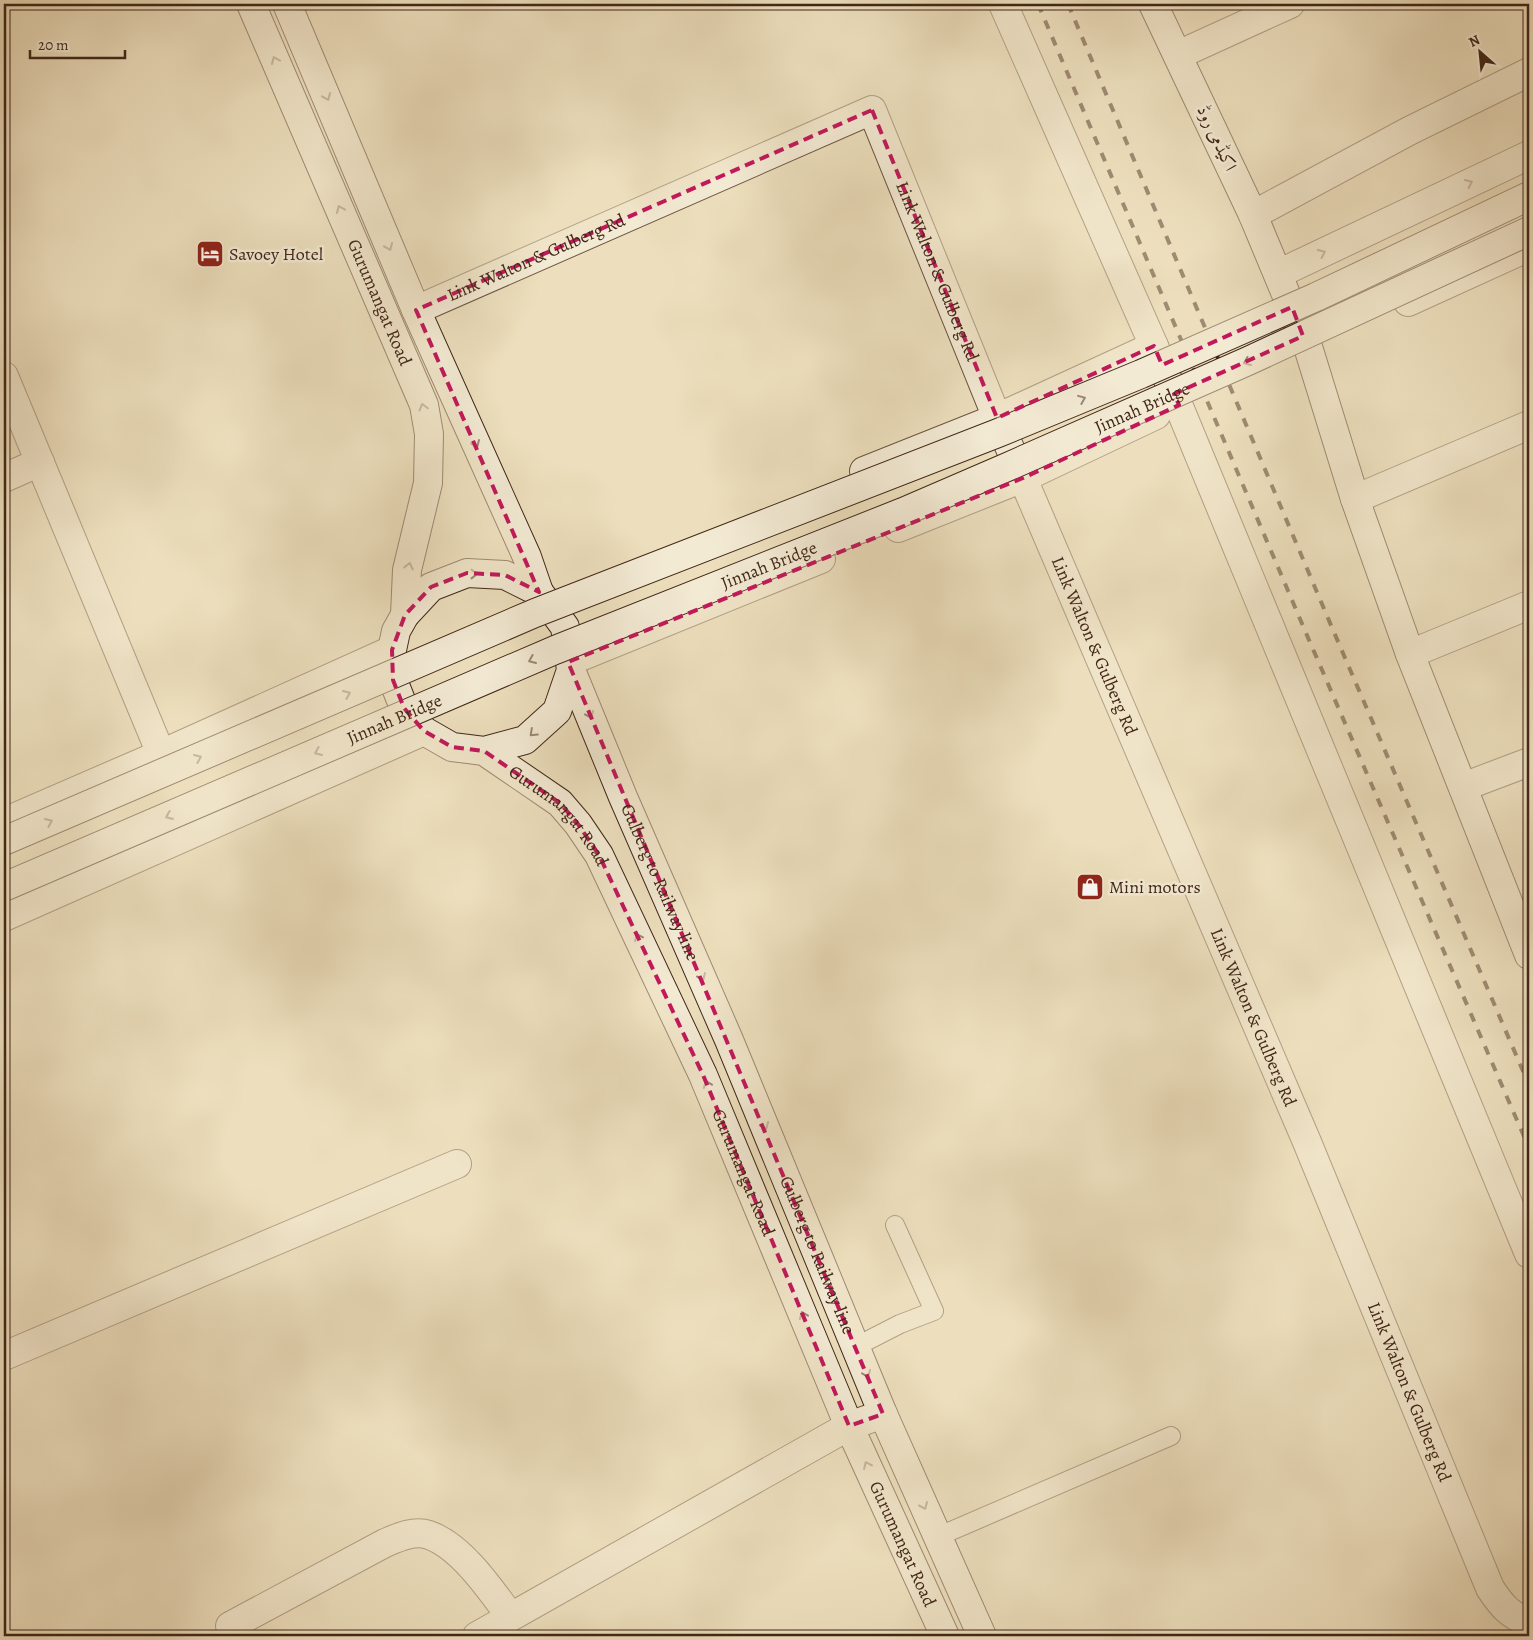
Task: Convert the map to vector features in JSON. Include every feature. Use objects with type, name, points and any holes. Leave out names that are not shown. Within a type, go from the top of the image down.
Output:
[{"type":"street","name":"Gurumangat Road","points":[[251,4],[424,405],[429,434],[428,483],[407,570],[405,615]]},
{"type":"street","points":[[287,4],[416,310],[527,557],[542,596],[565,627],[570,666],[557,710],[525,740],[484,751],[452,747],[424,731],[404,708],[393,680],[392,650],[396,631],[405,615],[432,587],[467,573],[505,575],[542,596]]},
{"type":"street","points":[[1003,4],[1154,346],[1188,401],[1529,1254]]},
{"type":"street","name":"اکیڈمی روڈ","points":[[1153,4],[1253,215],[1278,274],[1297,351],[1355,499],[1410,654],[1463,787],[1523,919],[1529,955]]},
{"type":"street","points":[[1178,55],[1290,4]]},
{"type":"street","points":[[1253,215],[1409,131],[1529,72]]},
{"type":"street","name":"Link Walton & Gulberg Rd","points":[[416,310],[872,110],[997,418],[1307,1142],[1490,1588],[1517,1625]]},
{"type":"street","points":[[1278,274],[1529,155]]},
{"type":"street","name":"Jinnah Bridge","points":[[4,841],[536,613],[998,433],[1141,374],[1316,297],[1529,196]]},
{"type":"street","name":"Jinnah Bridge","points":[[4,887],[555,650],[903,512],[1248,361],[1529,231]]},
{"type":"street","points":[[1297,351],[1529,247]]},
{"type":"street","points":[[542,596],[997,418],[1154,346]]},
{"type":"street","points":[[4,376],[161,754]]},
{"type":"street","points":[[570,666],[1023,478],[1188,401]]},
{"type":"street","points":[[1355,499],[1529,425]]},
{"type":"street","points":[[4,478],[40,462]]},
{"type":"street","points":[[1410,654],[1529,605]]},
{"type":"street","points":[[4,822],[392,650]]},
{"type":"street","name":"Gulberg to Railway line","points":[[570,666],[623,797],[729,1040],[883,1414],[982,1636]]},
{"type":"street","points":[[4,917],[424,731]]},
{"type":"street","name":"Gurumangat Road","points":[[484,751],[560,803],[578,824],[599,855],[704,1075],[849,1426],[945,1636]]},
{"type":"street","points":[[1463,787],[1529,762]]},
{"type":"street","points":[[4,1356],[457,1164]]},
{"type":"street","points":[[477,1636],[849,1426],[883,1414]]},
{"type":"street","points":[[228,1633],[385,1543],[408,1534],[429,1535],[450,1546],[489,1587],[510,1616]]},
{"type":"lane","points":[[856,1347],[900,1324],[934,1311],[895,1225]]},
{"type":"lane","points":[[938,1537],[1171,1436]]},
{"type":"highlighted area","points":[[872,110],[997,418],[1154,346],[1162,365],[1292,307],[1303,336],[1174,394],[1179,405],[1023,478],[568,662],[883,1414],[849,1426],[703,1075],[599,855],[578,824],[560,803],[484,751],[452,747],[424,731],[404,708],[393,680],[392,650],[405,615],[431,587],[467,573],[505,575],[539,592],[416,310]]},
{"type":"railway","points":[[1038,4],[1309,640],[1529,1148]]},
{"type":"railway","points":[[1068,4],[1333,630],[1529,1085]]},
{"type":"place","name":"Savoey Hotel","points":[[210,254]]},
{"type":"place","name":"Mini motors","points":[[1090,887]]}]
